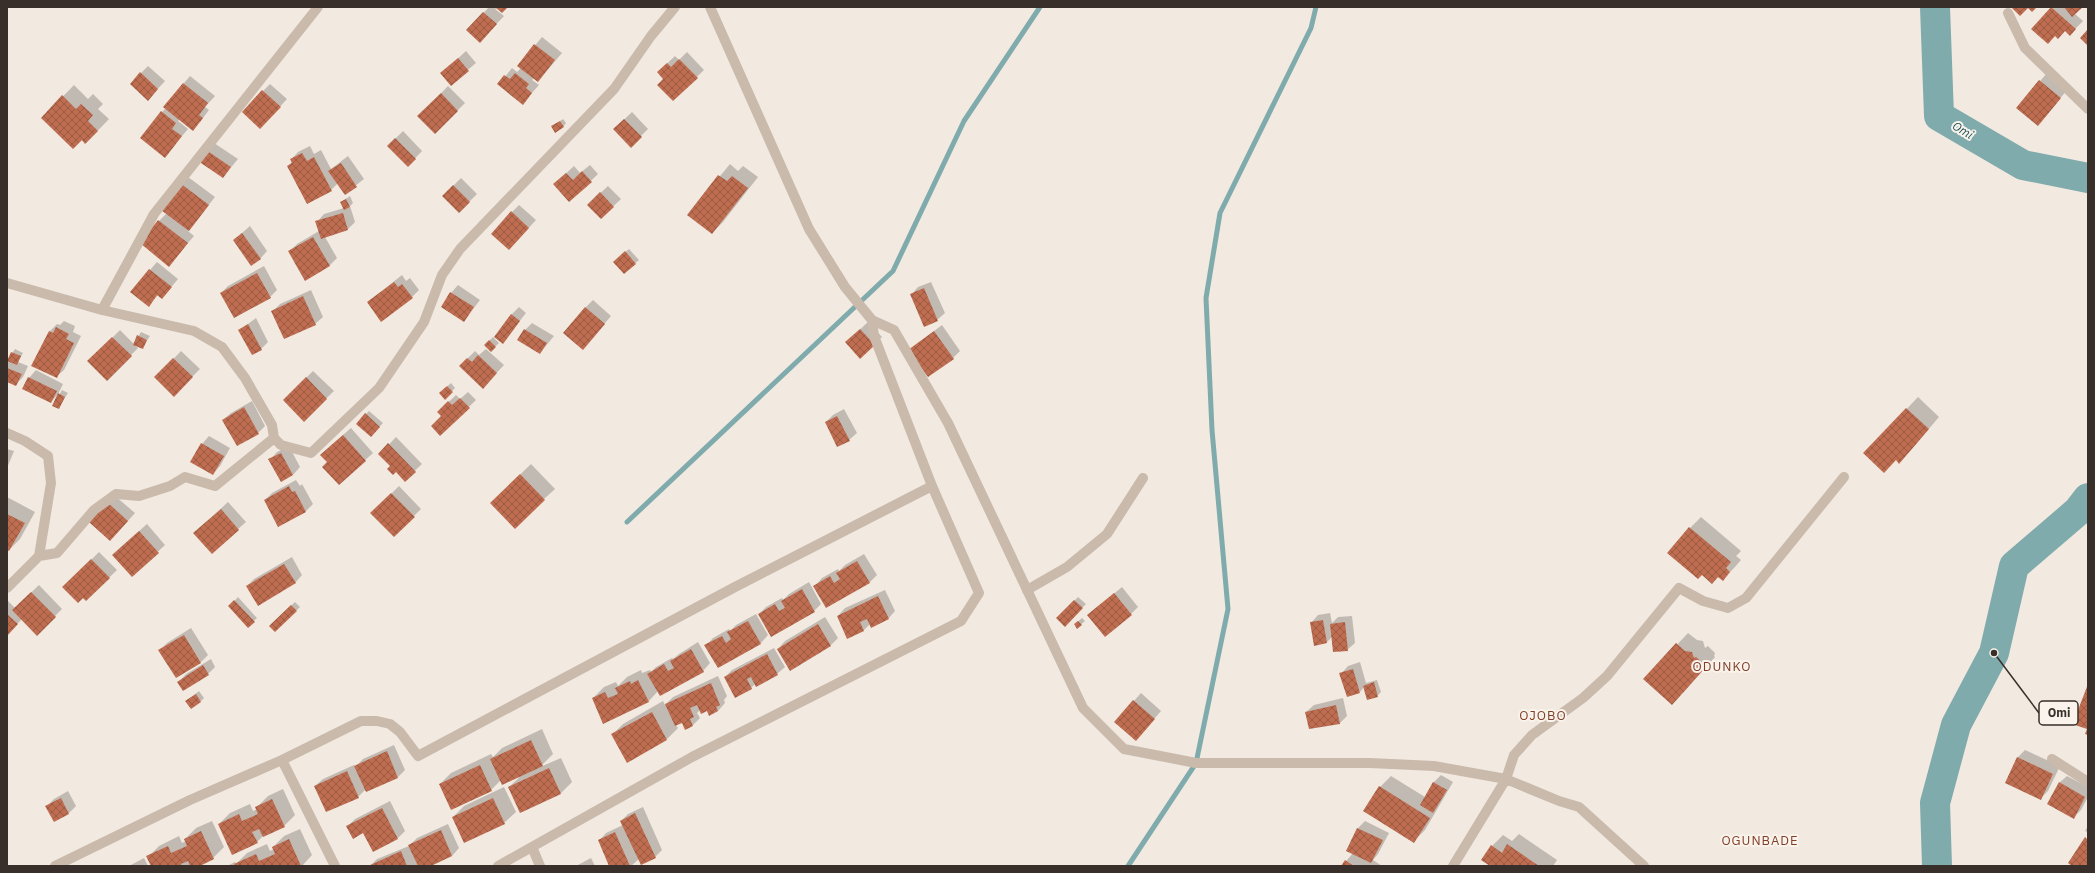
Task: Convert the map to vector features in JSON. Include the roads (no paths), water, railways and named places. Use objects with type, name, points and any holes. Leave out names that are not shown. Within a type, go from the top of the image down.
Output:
[{"type":"street","points":[[102,310],[154,214],[318,7]]},
{"type":"street","points":[[7,283],[102,310],[194,331],[222,347],[245,378],[272,425],[274,438],[281,445],[311,453],[379,388],[424,322],[442,275],[460,249],[614,89],[675,7]]},
{"type":"street","points":[[710,7],[809,229],[845,287],[861,308],[872,320],[894,330],[907,350],[948,423],[1083,708],[1124,749],[1196,763],[1370,763],[1434,766],[1506,779],[1559,802],[1579,807],[1644,866]]},
{"type":"street","points":[[2008,13],[2025,48],[2088,109]]},
{"type":"street","points":[[498,866],[692,757],[961,621],[979,594],[932,486],[874,336],[872,320]]},
{"type":"street","points":[[7,433],[25,441],[48,456],[51,483],[39,556]]},
{"type":"street","points":[[7,588],[39,556],[57,553],[94,510],[116,494],[139,496],[170,486],[185,477],[215,486],[274,438]]},
{"type":"street","points":[[1453,866],[1506,779],[1514,755],[1532,735],[1583,698],[1606,676],[1679,588],[1703,601],[1728,608],[1746,598],[1844,477]]},
{"type":"street","points":[[1027,590],[1067,567],[1107,534],[1143,478]]},
{"type":"street","points":[[55,866],[190,800],[282,760],[361,721],[378,721],[390,724],[400,732],[418,756],[735,587],[932,486]]},
{"type":"street","points":[[2052,759],[2088,782]]},
{"type":"street","points":[[282,760],[335,866]]},
{"type":"street","points":[[532,847],[540,866]]},
{"type":"waterway","points":[[627,522],[893,271],[964,121],[1040,7]]},
{"type":"waterway","points":[[1128,866],[1196,763],[1228,609],[1212,430],[1206,298],[1220,213],[1311,28],[1316,7]]},
{"type":"waterway","name":"Omi","points":[[1935,7],[1939,116],[2023,165],[2088,178]]},
{"type":"waterway","name":"Omi","points":[[1937,866],[1935,803],[1956,725],[1994,653],[2014,566],[2078,511],[2088,498]]},
{"type":"place","name":"Omi","points":[[1994,653]]},
{"type":"district","name":"ODUNKO","points":[[1722,666]]},
{"type":"district","name":"OJOBO","points":[[1543,715]]},
{"type":"district","name":"OGUNBADE","points":[[1760,840]]}]
